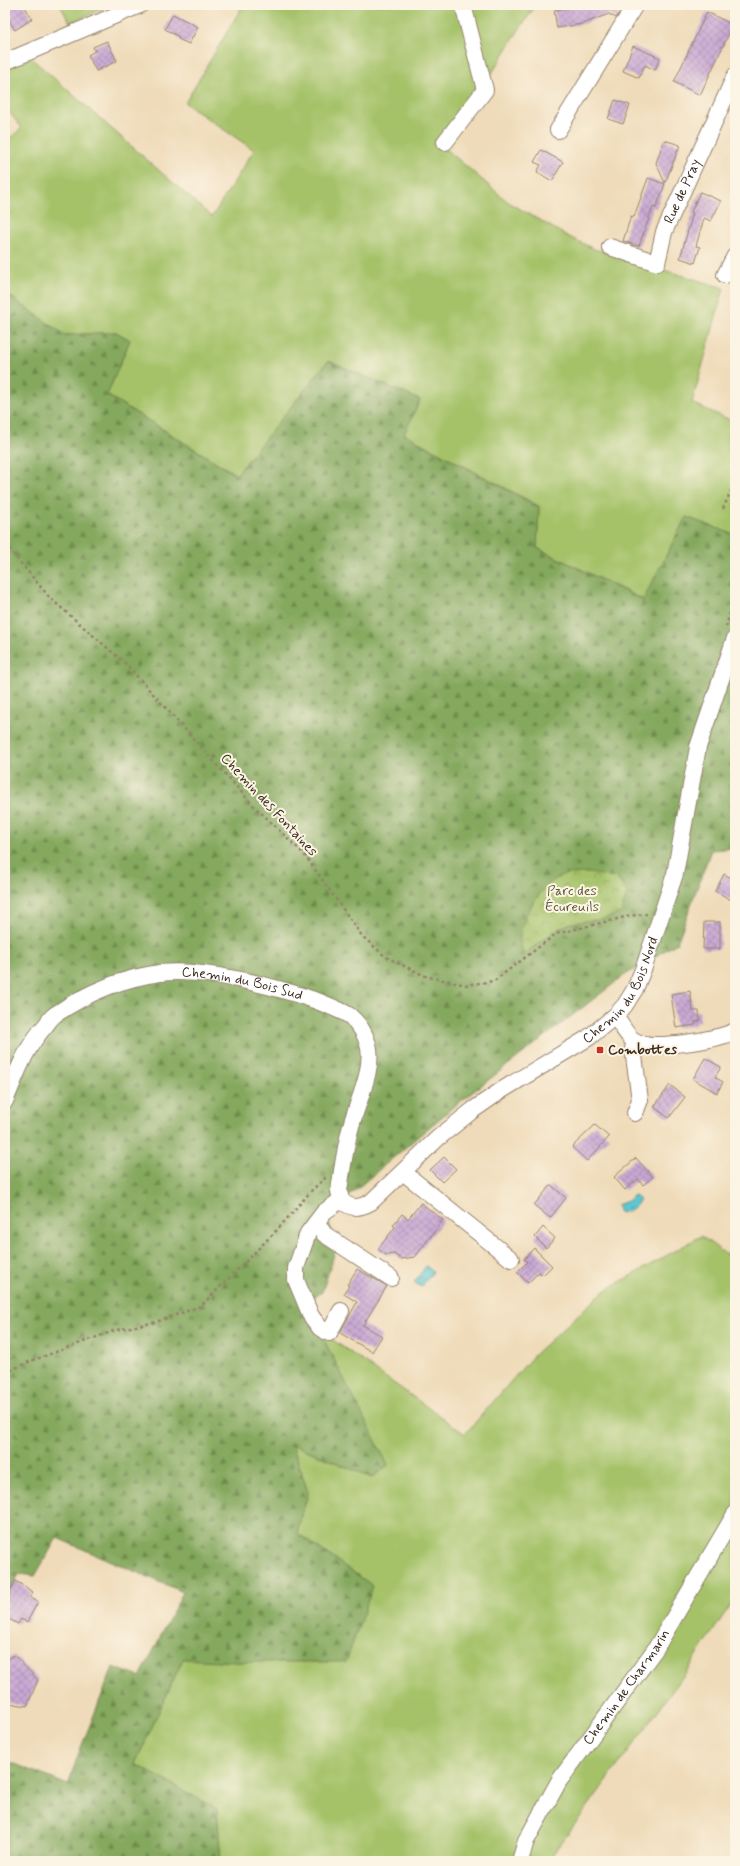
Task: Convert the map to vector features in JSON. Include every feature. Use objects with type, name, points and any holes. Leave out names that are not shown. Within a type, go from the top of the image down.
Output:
[{"type":"street","points":[[5,62],[140,5]]},
{"type":"street","points":[[445,142],[485,90],[463,5]]},
{"type":"street","points":[[558,130],[635,5]]},
{"type":"street","name":"Rue de Pray","points":[[610,247],[657,263],[664,232],[735,76]]},
{"type":"street","points":[[725,275],[735,256]]},
{"type":"street","name":"Chemin du Bois Nord","points":[[340,1196],[353,1208],[363,1207],[371,1202],[438,1138],[473,1110],[502,1090],[588,1038],[615,1016],[635,989],[644,967],[675,874],[698,747],[735,638]]},
{"type":"street","name":"Chemin du Bois Sud","points":[[5,1102],[22,1059],[38,1034],[55,1015],[89,995],[122,981],[161,973],[184,972],[226,978],[292,993],[328,1006],[349,1016],[362,1029],[368,1044],[366,1079],[350,1126],[340,1196]]},
{"type":"street","points":[[615,1016],[628,1035],[635,1041],[649,1045],[689,1043],[724,1036],[735,1031]]},
{"type":"street","points":[[635,1041],[633,1049],[640,1100],[635,1113]]},
{"type":"street","points":[[403,1172],[511,1259]]},
{"type":"street","points":[[340,1196],[316,1222],[303,1244],[296,1268],[296,1280],[311,1316],[320,1328],[329,1333],[342,1311]]},
{"type":"street","points":[[316,1222],[324,1234],[391,1278]]},
{"type":"street","name":"Chemin de Charmarin","points":[[520,1861],[526,1841],[559,1781],[656,1648],[735,1514]]},
{"type":"path","points":[[724,509],[735,482]]},
{"type":"path","name":"Chemin des Fontaines","points":[[5,544],[50,598],[127,665],[254,806],[304,854],[362,936],[386,957],[426,976],[466,985],[494,981],[556,934],[629,916],[655,914],[661,916]]},
{"type":"path","points":[[5,1373],[31,1361],[116,1330],[156,1322],[201,1306],[276,1231],[312,1190],[340,1165],[344,1165]]},
{"type":"green space","points":[[60,5],[106,5],[107,7],[70,23]]},
{"type":"green space","points":[[243,5],[536,5],[445,148],[508,202],[567,236],[594,249],[724,288],[692,403],[735,422],[735,535],[686,517],[644,600],[537,548],[539,506],[404,434],[420,400],[329,361],[237,475],[107,395],[130,340],[116,332],[65,335],[5,293],[5,142],[22,128],[5,107],[5,68],[30,57],[212,217],[254,150],[185,103]]},
{"type":"green space","points":[[5,293],[65,335],[116,332],[130,340],[107,395],[236,475],[328,361],[420,400],[404,434],[539,507],[537,548],[643,600],[686,517],[735,535],[735,848],[711,850],[677,943],[625,975],[452,1108],[327,1214],[336,1249],[322,1292],[302,1305],[319,1330],[388,1465],[372,1478],[292,1444],[308,1493],[297,1533],[373,1586],[346,1662],[239,1662],[183,1659],[135,1764],[217,1809],[221,1861],[5,1861],[5,1760],[68,1785],[78,1755],[113,1667],[140,1677],[183,1592],[57,1538],[35,1576],[19,1574],[5,1601]]},
{"type":"green space","name":"Parc des Écureuils","points":[[589,873],[617,878],[627,893],[621,913],[603,919],[571,923],[556,930],[524,954],[520,942],[523,923],[539,895],[546,887],[561,876]]},
{"type":"green space","points":[[701,1236],[735,1261],[735,1598],[684,1675],[548,1861],[221,1861],[217,1809],[135,1764],[183,1658],[239,1662],[373,1586],[297,1533],[308,1493],[292,1443],[372,1478],[319,1330],[465,1434],[534,1355],[604,1291]]},
{"type":"water","points":[[634,1195],[640,1200],[632,1210],[620,1213],[617,1205],[628,1201]]},
{"type":"water","points":[[426,1266],[433,1272],[421,1287],[414,1282]]},
{"type":"building","points":[[5,5],[24,5],[32,19],[15,30],[5,14]]},
{"type":"building","points":[[588,5],[624,5],[616,18],[609,14],[582,24],[557,28],[554,10]]},
{"type":"building","points":[[707,12],[733,25],[700,95],[674,82]]},
{"type":"building","points":[[173,14],[198,27],[189,44],[178,39],[179,37],[165,29]]},
{"type":"building","points":[[107,41],[117,61],[96,71],[88,55],[95,51],[93,47]]},
{"type":"building","points":[[633,46],[660,58],[655,70],[645,65],[639,78],[623,71]]},
{"type":"building","points":[[615,100],[630,105],[623,124],[608,119]]},
{"type":"building","points":[[664,140],[680,145],[665,183],[656,163]]},
{"type":"building","points":[[541,150],[563,162],[552,181],[537,172],[541,165],[534,162]]},
{"type":"building","points":[[648,178],[665,184],[656,208],[653,207],[639,246],[623,241],[631,216],[634,217]]},
{"type":"building","points":[[700,192],[721,201],[711,221],[704,218],[696,246],[700,247],[695,263],[680,258],[693,213],[691,212]]},
{"type":"building","points":[[724,874],[735,880],[735,902],[715,891]]},
{"type":"building","points":[[704,922],[720,922],[720,949],[703,949]]},
{"type":"building","points":[[690,991],[693,1011],[699,1011],[700,1021],[695,1022],[695,1025],[676,1028],[671,994]]},
{"type":"building","points":[[705,1058],[721,1067],[715,1077],[723,1082],[717,1093],[693,1079]]},
{"type":"building","points":[[670,1085],[685,1097],[669,1118],[654,1107]]},
{"type":"building","points":[[595,1125],[609,1137],[587,1161],[572,1147]]},
{"type":"building","points":[[444,1157],[456,1169],[442,1182],[430,1170]]},
{"type":"building","points":[[636,1158],[653,1177],[643,1185],[638,1179],[625,1190],[614,1177]]},
{"type":"building","points":[[551,1185],[566,1198],[550,1218],[534,1205]]},
{"type":"building","points":[[421,1203],[443,1220],[415,1257],[401,1259],[394,1254],[386,1255],[378,1249],[395,1227],[393,1225],[402,1214],[408,1219]]},
{"type":"building","points":[[543,1227],[555,1238],[546,1248],[535,1237]]},
{"type":"building","points":[[534,1248],[552,1266],[543,1275],[539,1272],[528,1283],[517,1272],[527,1262],[524,1259]]},
{"type":"building","points":[[357,1269],[387,1286],[363,1325],[382,1336],[372,1352],[340,1333],[357,1302],[344,1294],[349,1286],[347,1285]]},
{"type":"building","points":[[15,1581],[33,1593],[30,1597],[38,1602],[27,1622],[21,1619],[18,1624],[5,1617],[5,1601]]},
{"type":"building","points":[[14,1655],[38,1680],[27,1706],[9,1703],[8,1689],[5,1687],[5,1661]]},
{"type":"place","name":"Combottes","points":[[600,1050]]}]
